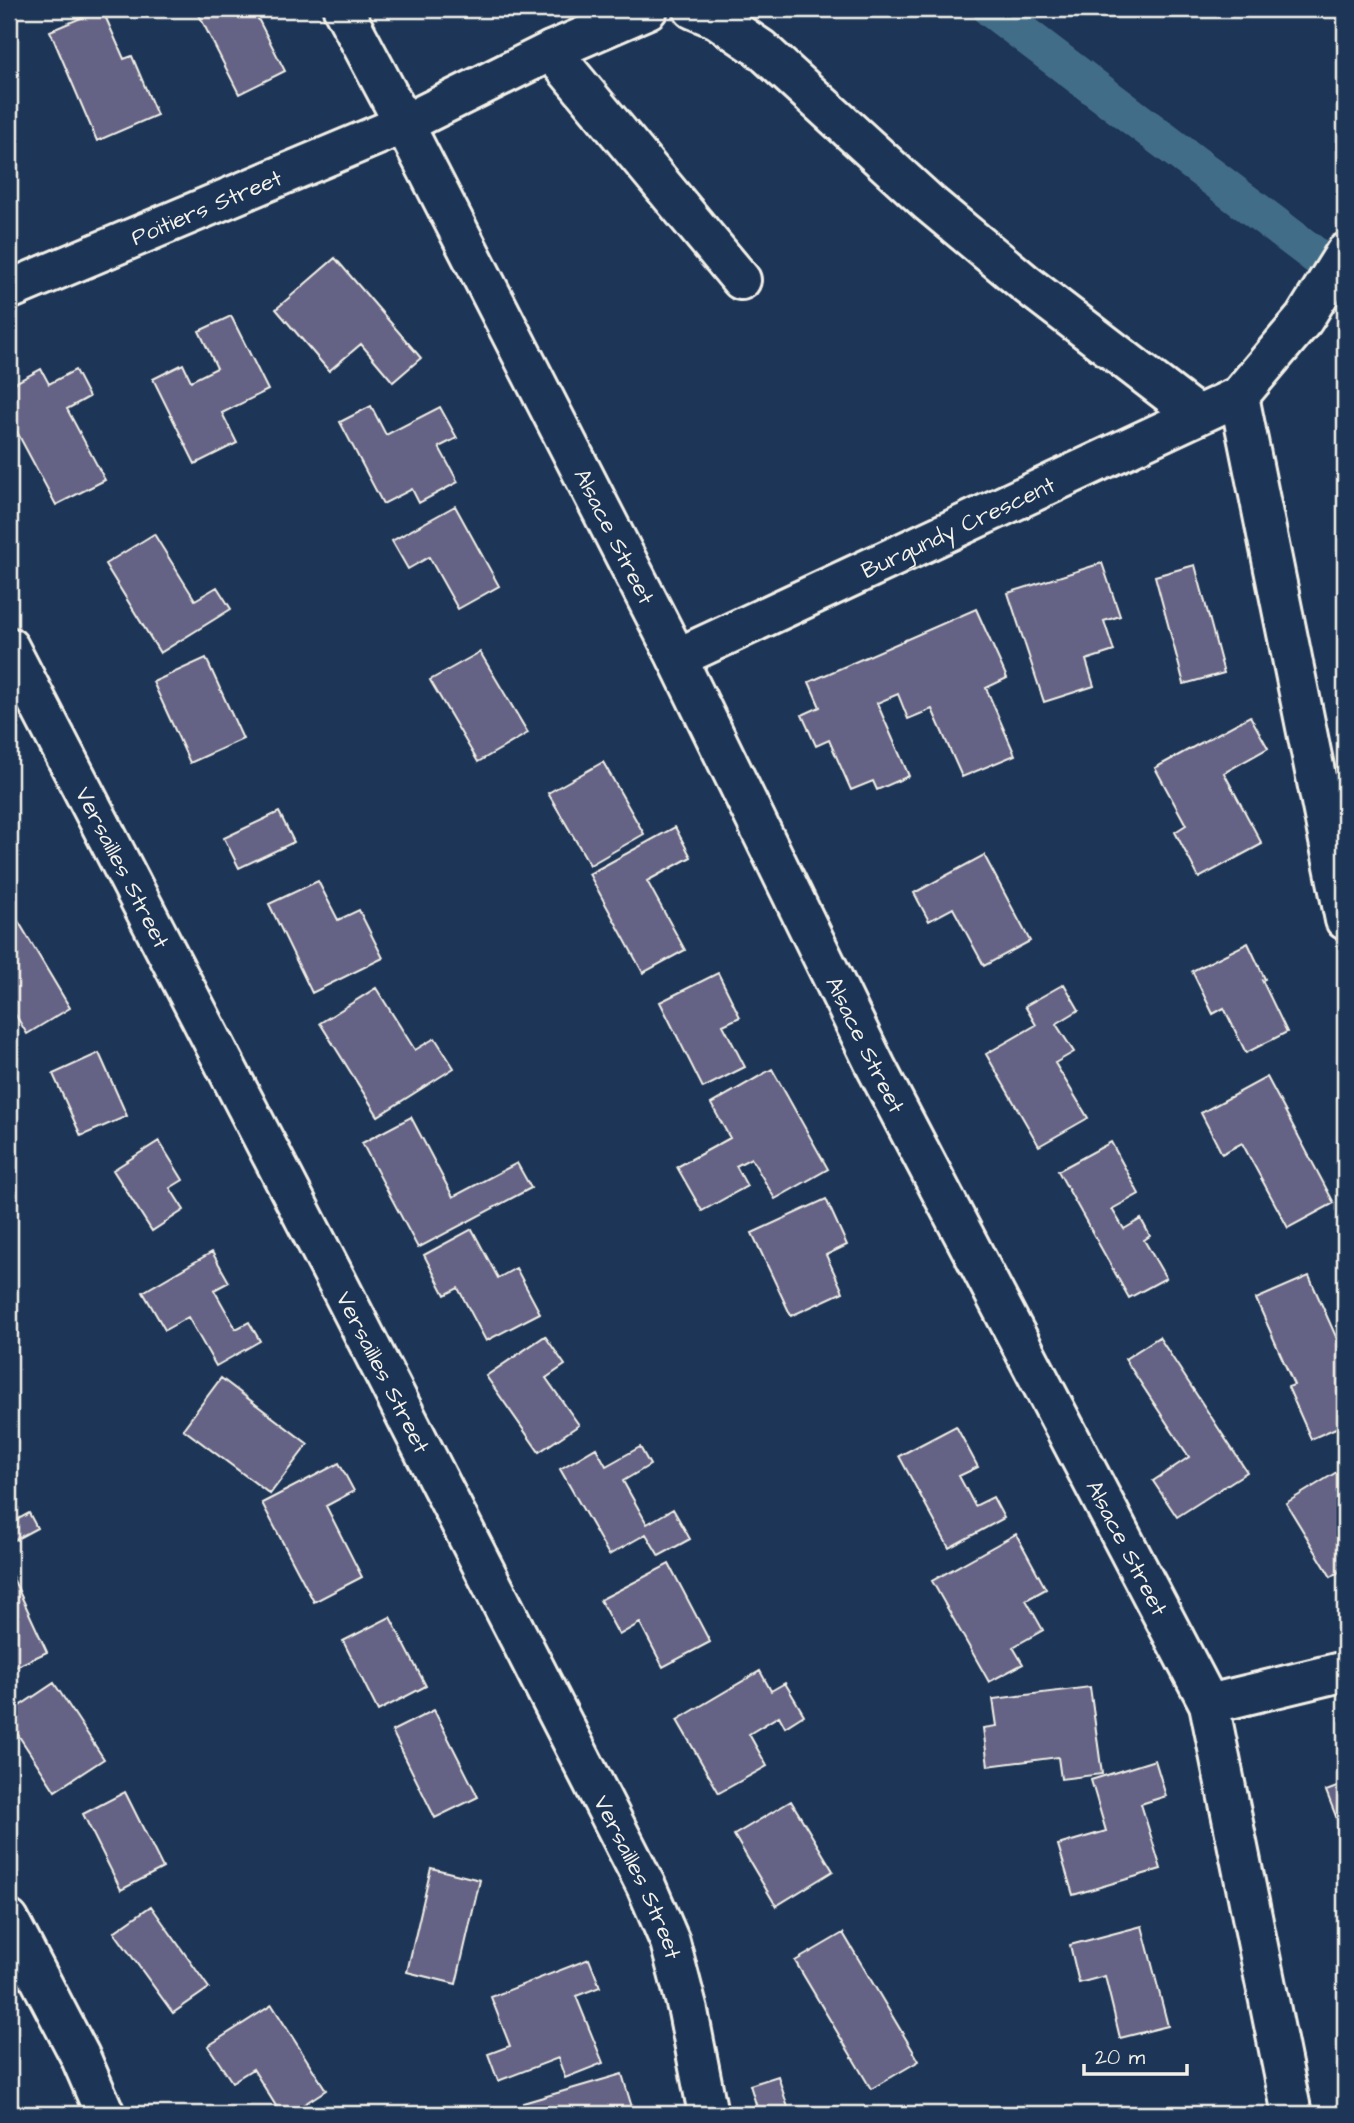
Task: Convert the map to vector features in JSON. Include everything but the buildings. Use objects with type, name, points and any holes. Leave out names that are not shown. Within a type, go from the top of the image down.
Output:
[{"type":"street","name":"Alsace Street","points":[[343,9],[677,658],[876,1067],[1209,1704],[1292,2114]]},
{"type":"street","name":"Poitiers Street","points":[[9,290],[404,124],[551,51],[648,9]]},
{"type":"street","points":[[693,9],[717,19],[761,49],[929,203],[1026,283],[1197,415]]},
{"type":"street","points":[[551,51],[741,280]]},
{"type":"street","name":"Burgundy Crescent","points":[[677,658],[1239,396],[1304,319],[1345,253]]},
{"type":"street","points":[[1239,396],[1345,920]]},
{"type":"street","name":"Versailles Street","points":[[9,648],[646,1886],[670,1942],[688,2011],[708,2114]]},
{"type":"street","points":[[1209,1704],[1345,1671]]},
{"type":"street","points":[[9,1920],[80,2056],[105,2114]]},
{"type":"waterway","points":[[991,9],[1345,278]]}]
